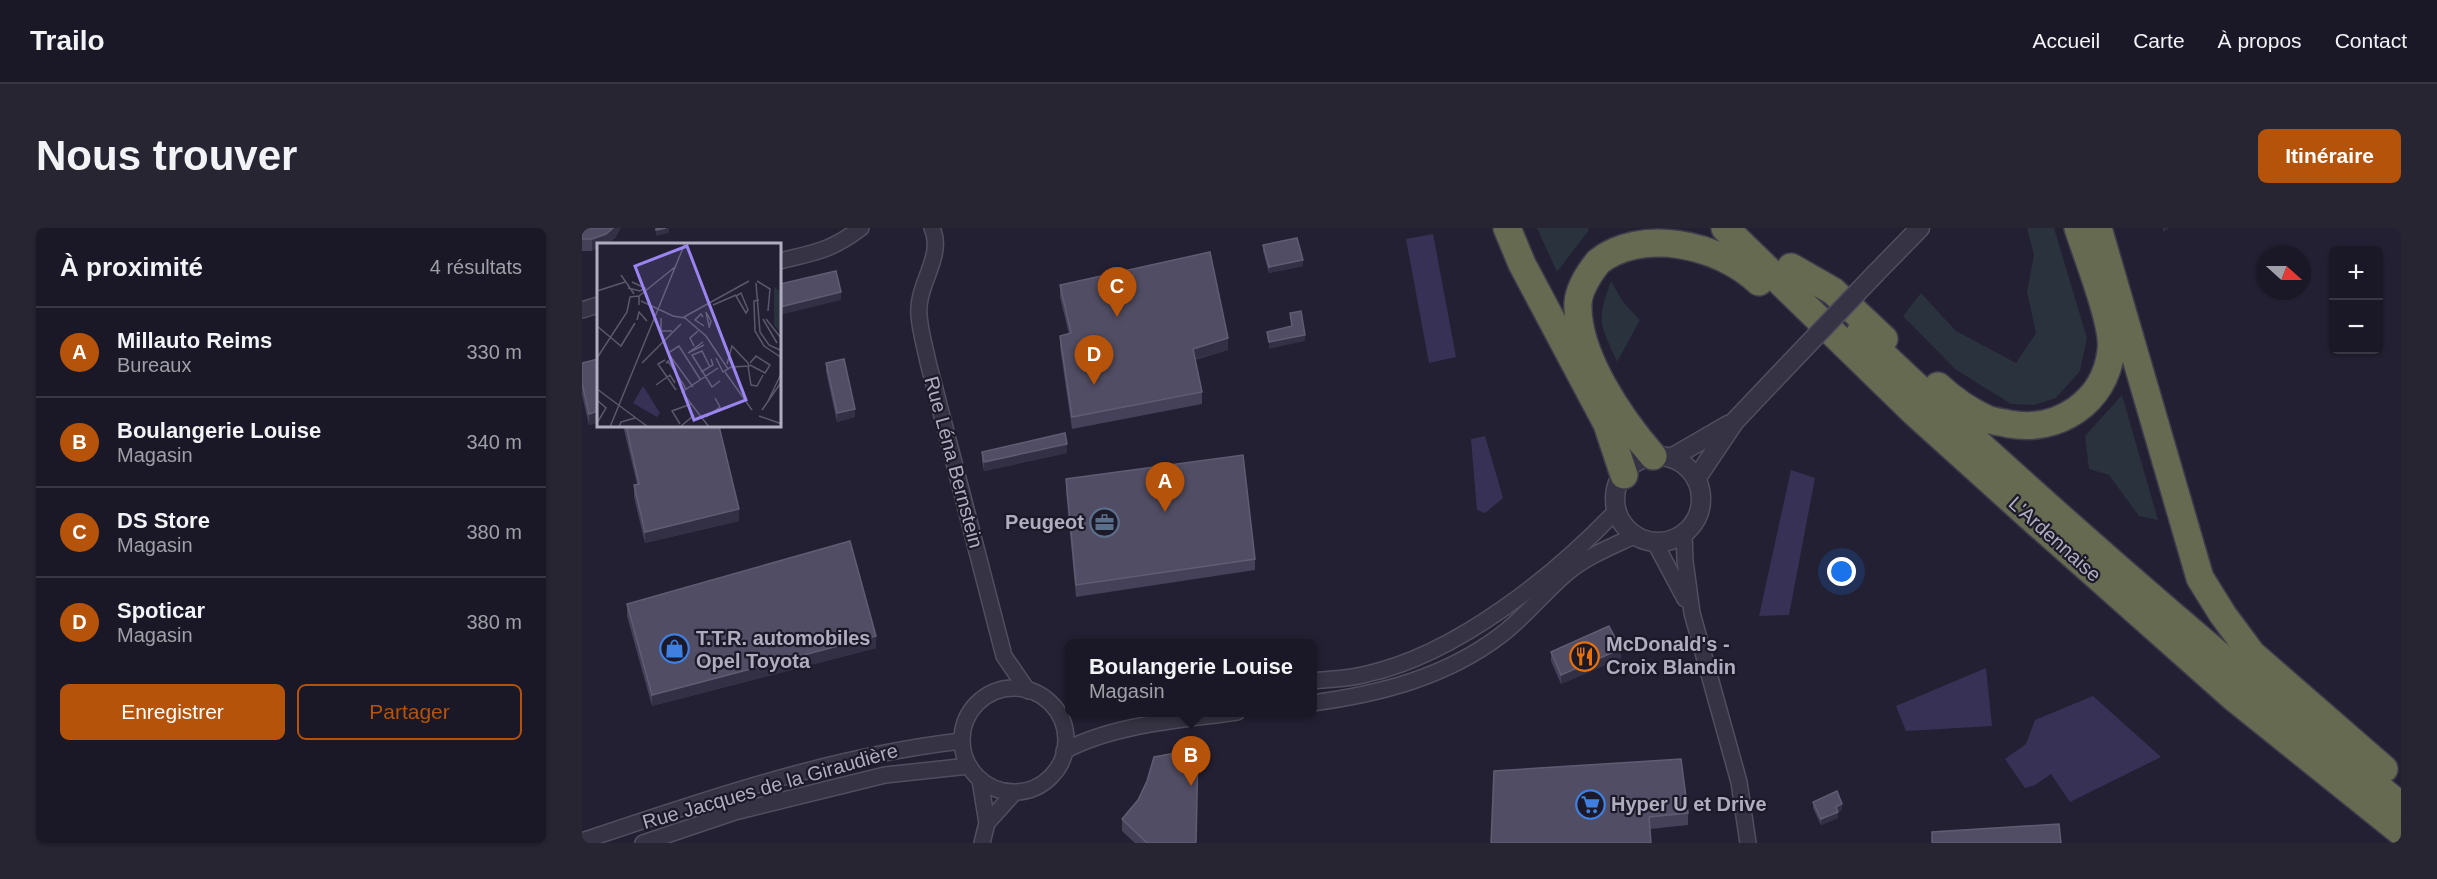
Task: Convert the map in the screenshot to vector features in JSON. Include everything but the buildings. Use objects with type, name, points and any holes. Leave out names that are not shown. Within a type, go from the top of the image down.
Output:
[{"type":"highway","points":[[1507,228],[1522,264],[1607,424],[1624,475]]},
{"type":"highway","name":"L'Ardennaise","points":[[1725,228],[1915,413],[2233,697],[2401,832]]},
{"type":"highway","name":"L'Ardennaise","points":[[1751,228],[1980,445],[2164,609],[2241,676],[2401,806]]},
{"type":"highway","points":[[1791,267],[1833,291],[1952,399],[1988,420],[2027,427],[2056,422],[2082,408],[2103,382],[2112,350],[2108,320],[2078,228]]},
{"type":"highway","points":[[2098,228],[2200,578],[2223,615],[2252,654],[2401,785]]},
{"type":"highway","points":[[1662,457],[1630,430],[1607,393],[1580,331],[1578,300],[1590,272],[1608,249],[1633,236],[1662,233],[1701,243],[1742,266],[1872,388],[1915,413]]},
{"type":"street","points":[[782,261],[825,250],[839,244],[861,228]]},
{"type":"street","name":"Rue Léna Bernstein","points":[[932,228],[936,236],[935,251],[922,286],[918,314],[928,362],[1004,656],[1028,691]]},
{"type":"street","points":[[1696,479],[1735,421],[1920,228]]},
{"type":"street","points":[[582,310],[597,304]]},
{"type":"street","points":[[1662,457],[1686,465],[1696,479],[1701,495],[1699,512],[1691,527],[1662,542],[1628,531],[1615,503],[1617,486],[1638,461],[1662,457],[1735,421]]},
{"type":"street","points":[[1317,680],[1367,674],[1433,652],[1500,611],[1587,542],[1617,510]]},
{"type":"street","points":[[1684,532],[1685,561],[1692,613],[1738,782],[1748,843]]},
{"type":"street","points":[[1645,538],[1692,613]]},
{"type":"street","points":[[1317,702],[1344,699],[1401,686],[1450,667],[1502,635],[1570,570],[1602,551],[1645,538]]},
{"type":"street","points":[[1016,687],[1035,693],[1064,711],[1063,722],[1067,742],[1061,762],[1050,780],[1032,789],[1014,793],[992,788],[975,777],[964,759],[961,741],[966,719],[976,704],[995,691],[1016,687]]},
{"type":"street","points":[[1064,751],[1086,739],[1161,723],[1203,717]]},
{"type":"street","name":"Rue Jacques de la Giraudière","points":[[582,841],[789,776],[912,746],[961,741]]},
{"type":"street","name":"Rue Jacques de la Giraudière","points":[[643,843],[735,812],[885,775],[969,766]]},
{"type":"street","points":[[980,780],[987,823],[982,843]]},
{"type":"street","points":[[987,823],[1014,793]]},
{"type":"shaded area","points":[[1537,228],[1588,228],[1589,230],[1557,272]]},
{"type":"shaded area","points":[[2027,228],[2054,228],[2087,338],[2080,371],[2056,398],[2034,405],[2011,404],[1955,369],[1903,316],[1921,293],[1956,331],[2016,363],[2036,333],[2027,292],[2034,255]]},
{"type":"shaded area","points":[[1433,234],[1456,357],[1429,363],[1406,239]]},
{"type":"shaded area","points":[[1611,281],[1623,302],[1640,320],[1617,362],[1602,322],[1603,305]]},
{"type":"shaded area","points":[[2122,395],[2158,520],[2139,516],[2109,475],[2089,469],[2085,436]]},
{"type":"shaded area","points":[[1485,436],[1503,498],[1485,513],[1477,510],[1471,439]]},
{"type":"shaded area","points":[[1791,470],[1815,478],[1789,615],[1759,616]]},
{"type":"shaded area","points":[[1986,668],[1992,726],[1906,731],[1896,706]]},
{"type":"shaded area","points":[[2093,696],[2161,757],[2070,802],[2051,774],[2035,785],[2025,788],[2005,759],[2026,744],[2035,720]]},
{"type":"place","name":"DS Store","points":[[1117,317]]},
{"type":"place","name":"Spoticar","points":[[1094,385]]},
{"type":"place","name":"Millauto Reims","points":[[1165,512]]},
{"type":"place","name":"Peugeot","points":[[1105,522]]},
{"type":"place","name":"T.T.R. automobiles Opel Toyota","points":[[675,649]]},
{"type":"place","name":"McDonald's - Croix Blandin","points":[[1585,656]]},
{"type":"place","name":"Boulangerie Louise","points":[[1191,786]]},
{"type":"place","name":"Hyper U et Drive","points":[[1590,804]]}]
